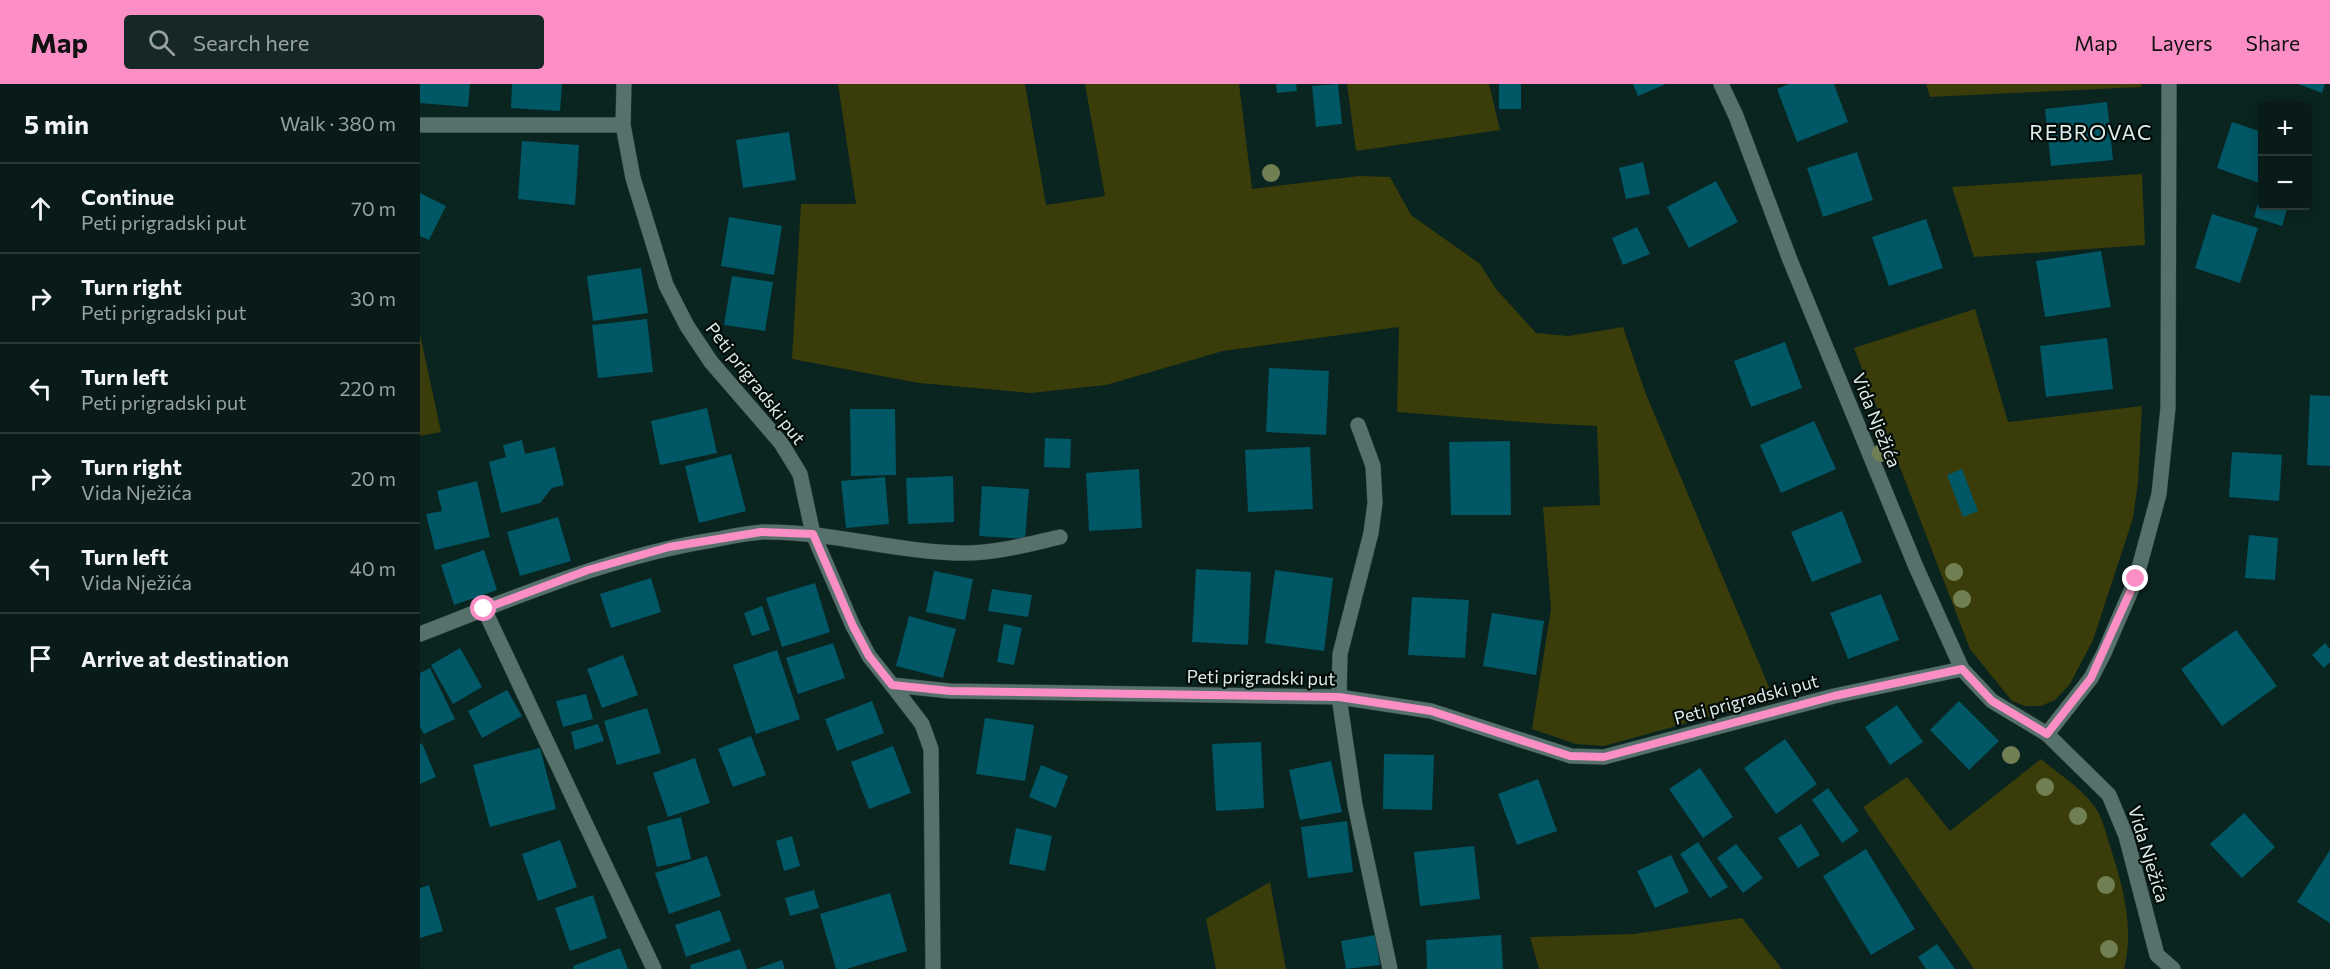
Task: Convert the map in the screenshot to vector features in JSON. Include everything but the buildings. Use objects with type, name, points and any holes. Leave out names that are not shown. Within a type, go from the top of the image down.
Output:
[{"type":"street","name":"Peti prigradski put","points":[[624,84],[623,124],[633,178],[666,285],[687,326],[711,362],[782,443],[800,474],[813,534],[853,626],[869,656],[892,685],[950,691],[1339,697],[1431,711],[1570,756],[1604,757],[1834,696],[1962,669]]},
{"type":"street","name":"Vida Nježića","points":[[1721,84],[1736,116],[1790,260],[1911,556],[1962,669],[1992,701],[2047,734],[2109,795],[2129,846],[2155,962],[2173,969]]},
{"type":"street","points":[[2047,734],[2091,678],[2104,653],[2136,579],[2159,494],[2168,408],[2169,84]]},
{"type":"street","points":[[420,125],[623,124]]},
{"type":"street","points":[[1358,425],[1373,466],[1375,502],[1371,533],[1340,654],[1339,697],[1354,805],[1390,969]]},
{"type":"street","points":[[420,634],[588,570],[669,547],[761,532],[813,534],[932,551],[967,553],[1000,550],[1060,537]]},
{"type":"street","points":[[484,609],[654,969]]},
{"type":"street","points":[[892,685],[922,724],[931,749],[933,969]]},
{"type":"shaded area","points":[[838,84],[1025,84],[1046,205],[1105,196],[1085,84],[1239,84],[1252,189],[1359,176],[1390,177],[1411,215],[1480,264],[1496,289],[1536,333],[1568,336],[1623,327],[1645,392],[1774,699],[1604,746],[1576,744],[1532,729],[1551,609],[1543,507],[1600,505],[1597,426],[1397,412],[1399,327],[1223,351],[1106,385],[1031,393],[919,383],[792,359],[801,204],[856,204]]},
{"type":"shaded area","points":[[1347,84],[1489,84],[1500,130],[1356,151]]},
{"type":"shaded area","points":[[1926,84],[2141,84],[2141,87],[1930,97]]},
{"type":"shaded area","points":[[2142,174],[2145,245],[1974,257],[1952,187]]},
{"type":"shaded area","points":[[1975,309],[2008,422],[2142,406],[2138,483],[2133,518],[2093,640],[2070,684],[2055,700],[2041,706],[2025,706],[2012,701],[1970,649],[1854,348]]},
{"type":"shaded area","points":[[420,334],[441,432],[420,436]]},
{"type":"shaded area","points":[[2041,759],[2087,797],[2101,819],[2126,905],[2128,937],[2124,969],[1974,969],[1863,807],[1907,777],[1950,831]]},
{"type":"shaded area","points":[[1270,882],[1286,969],[1216,969],[1206,919]]},
{"type":"shaded area","points":[[1742,918],[1782,969],[1539,969],[1530,937],[1634,934]]},
{"type":"district","name":"REBROVAC","points":[[2091,131]]},
{"type":"route","points":[[484,609],[588,570],[669,547],[761,532],[813,534],[853,626],[869,656],[892,685],[950,691],[1339,697],[1431,711],[1570,756],[1604,757],[1834,696],[1962,669],[1992,701],[2047,734],[2091,678],[2136,579]]}]
